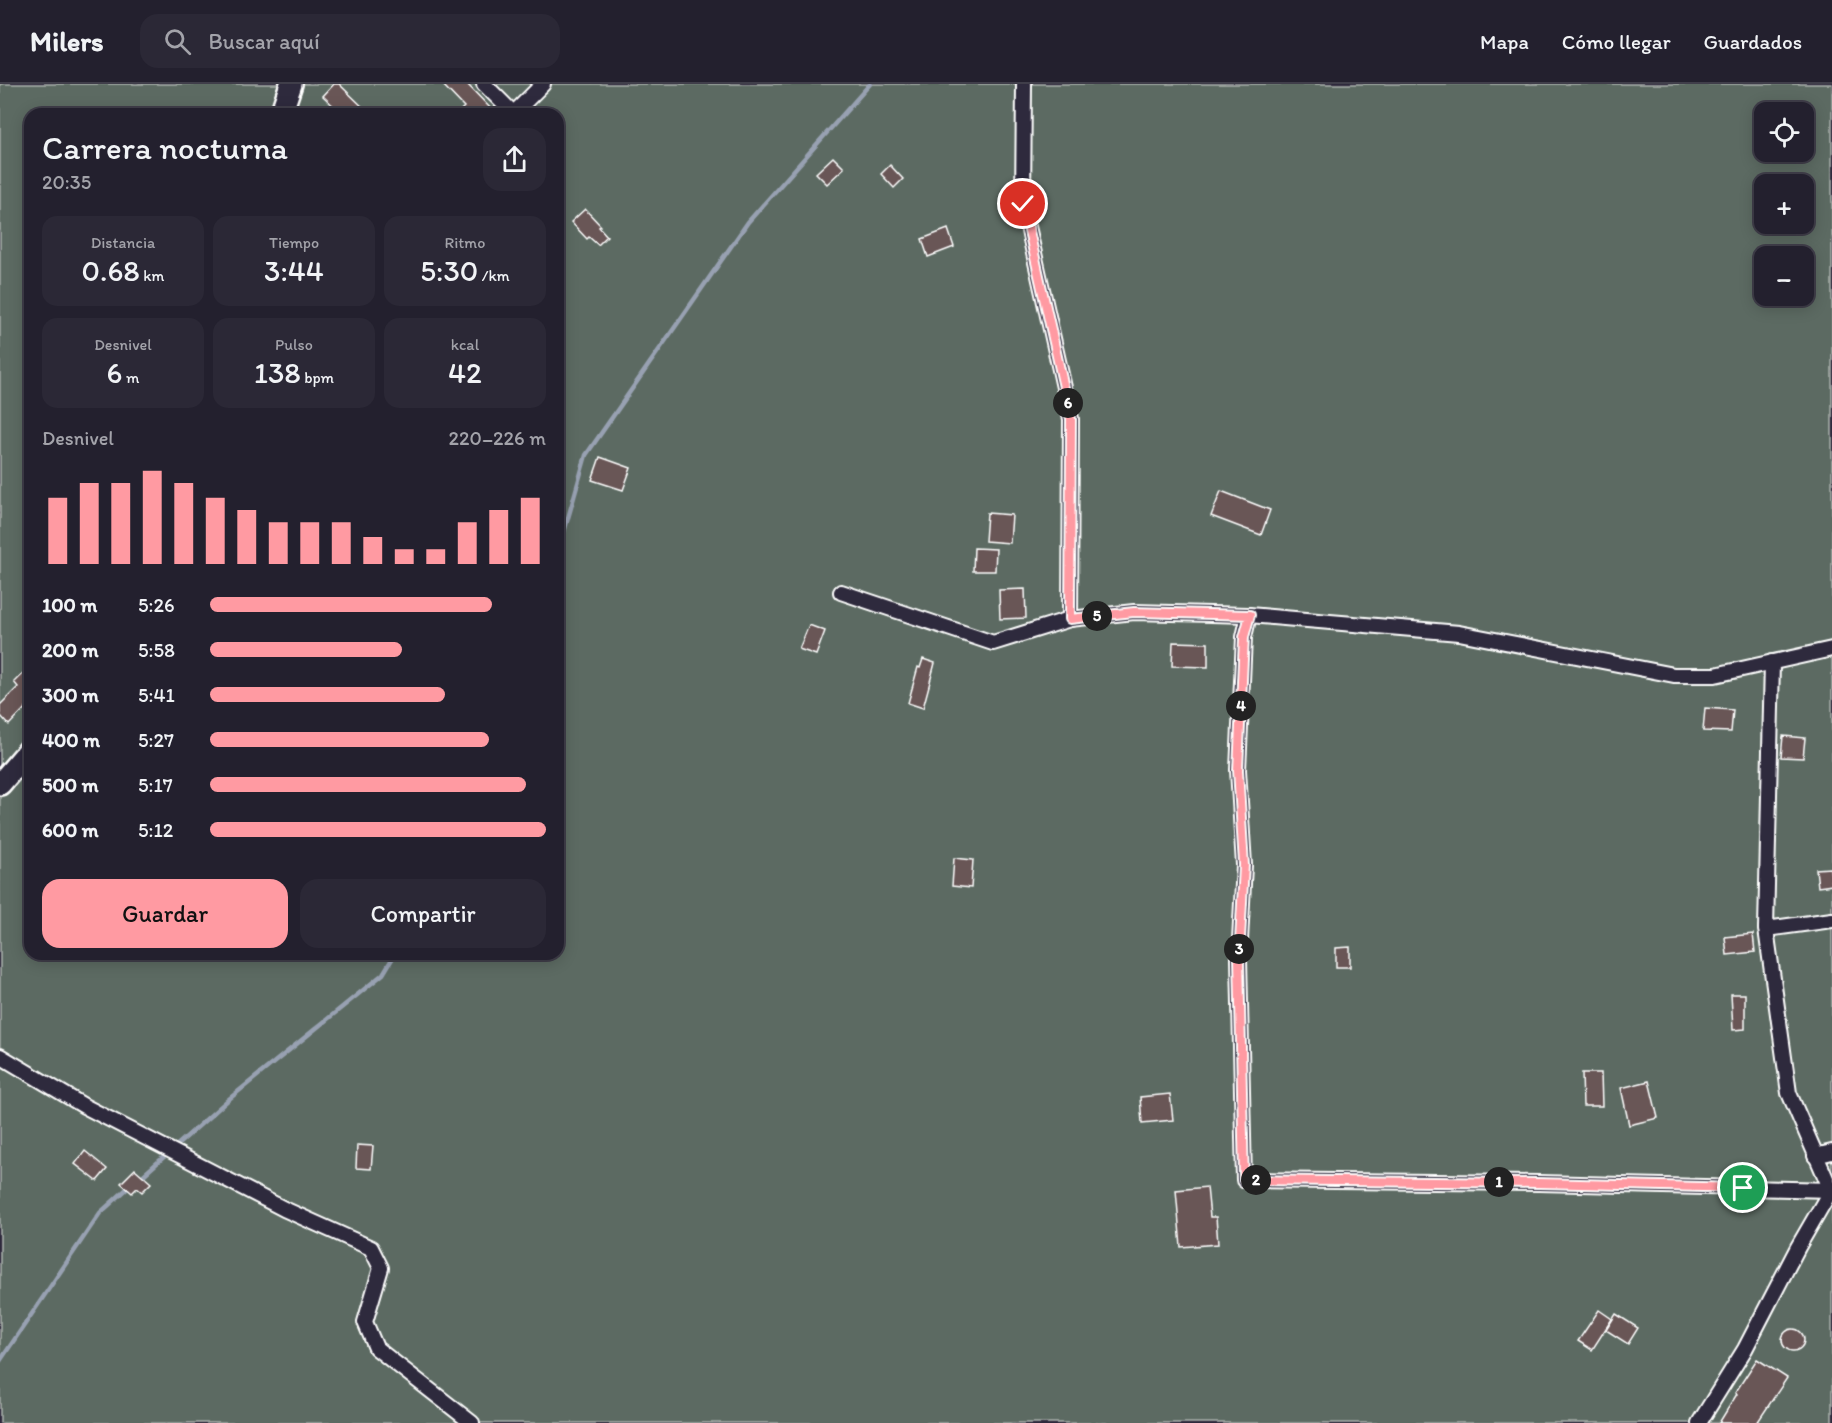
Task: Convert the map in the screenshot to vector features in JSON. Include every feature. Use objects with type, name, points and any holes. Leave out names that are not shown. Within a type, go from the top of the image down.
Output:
[{"type":"highway","points":[[283,108],[291,84]]},
{"type":"highway","points":[[0,784],[24,756]]},
{"type":"street","points":[[484,84],[507,108]]},
{"type":"street","points":[[519,108],[543,84]]},
{"type":"street","points":[[1024,84],[1023,204],[1071,419],[1070,619]]},
{"type":"street","points":[[841,592],[993,644],[1070,619],[1134,612],[1250,615],[1459,633],[1674,675],[1715,675],[1832,650]]},
{"type":"street","points":[[1250,615],[1244,637],[1238,770],[1244,865],[1239,959],[1244,1180],[1539,1183],[1832,1190]]},
{"type":"street","points":[[1772,662],[1766,929],[1789,1092],[1815,1156],[1832,1190]]},
{"type":"street","points":[[1766,929],[1832,920]]},
{"type":"street","points":[[0,1056],[94,1111],[284,1209],[371,1248],[381,1268],[365,1322],[376,1348],[472,1423]]},
{"type":"street","points":[[1815,1156],[1832,1152]]},
{"type":"street","points":[[1699,1423],[1745,1349],[1798,1246],[1832,1190]]},
{"type":"green space","points":[[0,84],[1832,84],[1832,1423],[0,1423]]},
{"type":"building","points":[[334,84],[339,84],[364,108],[336,108],[323,96]]},
{"type":"building","points":[[442,84],[467,84],[490,108],[464,107]]},
{"type":"building","points":[[833,157],[844,168],[827,184],[816,173]]},
{"type":"building","points":[[890,165],[903,179],[894,188],[881,174]]},
{"type":"building","points":[[585,209],[607,236],[598,245],[589,237],[587,239],[571,222]]},
{"type":"building","points":[[948,229],[954,247],[928,257],[922,239]]},
{"type":"building","points":[[600,457],[631,468],[623,490],[592,480]]},
{"type":"building","points":[[1221,491],[1270,510],[1261,535],[1211,516]]},
{"type":"building","points":[[987,513],[1012,515],[1010,543],[985,541]]},
{"type":"building","points":[[974,548],[996,549],[995,571],[973,571]]},
{"type":"building","points":[[1025,589],[1026,618],[1000,619],[999,590]]},
{"type":"building","points":[[809,625],[825,631],[816,655],[799,649]]},
{"type":"building","points":[[1173,642],[1208,643],[1208,667],[1172,666]]},
{"type":"building","points":[[923,659],[935,663],[923,708],[908,703],[918,667],[920,668]]},
{"type":"building","points":[[24,672],[24,709],[9,725],[0,715],[0,705],[18,687],[14,682]]},
{"type":"building","points":[[1705,708],[1733,710],[1731,732],[1703,731]]},
{"type":"building","points":[[1783,736],[1805,738],[1803,758],[1781,757]]},
{"type":"building","points":[[954,858],[973,860],[971,888],[952,886]]},
{"type":"building","points":[[1830,868],[1832,885],[1818,887],[1816,869]]},
{"type":"building","points":[[1753,934],[1755,952],[1727,955],[1725,937]]},
{"type":"building","points":[[1350,947],[1350,967],[1336,967],[1336,948]]},
{"type":"building","points":[[1731,994],[1745,994],[1745,1029],[1733,1030]]},
{"type":"building","points":[[1582,1073],[1601,1073],[1602,1106],[1583,1106]]},
{"type":"building","points":[[1649,1081],[1658,1118],[1629,1125],[1621,1088]]},
{"type":"building","points":[[1170,1094],[1173,1120],[1142,1123],[1140,1097]]},
{"type":"building","points":[[357,1145],[373,1146],[371,1169],[356,1168]]},
{"type":"building","points":[[85,1151],[107,1169],[97,1181],[75,1164]]},
{"type":"building","points":[[135,1169],[151,1183],[142,1192],[137,1188],[132,1193],[121,1183]]},
{"type":"building","points":[[1207,1187],[1210,1217],[1216,1217],[1218,1244],[1181,1247],[1176,1190]]},
{"type":"building","points":[[1599,1310],[1612,1319],[1592,1350],[1578,1341]]},
{"type":"building","points":[[1616,1314],[1638,1328],[1628,1344],[1606,1330]]},
{"type":"building","points":[[1793,1329],[1801,1332],[1804,1340],[1801,1348],[1793,1351],[1785,1348],[1782,1340],[1785,1332]]},
{"type":"building","points":[[1757,1359],[1787,1378],[1757,1423],[1719,1423],[1737,1394],[1735,1393]]},
{"type":"waterway","points":[[564,532],[586,455],[748,222],[870,84]]},
{"type":"waterway","points":[[139,1179],[229,1099],[383,974],[391,960]]},
{"type":"waterway","points":[[0,1361],[100,1213],[130,1186]]},
{"type":"route","points":[[1023,204],[1071,419],[1070,619],[1134,612],[1250,615],[1244,637],[1238,770],[1244,865],[1239,959],[1239,1014],[1244,1180],[1743,1188]]}]
